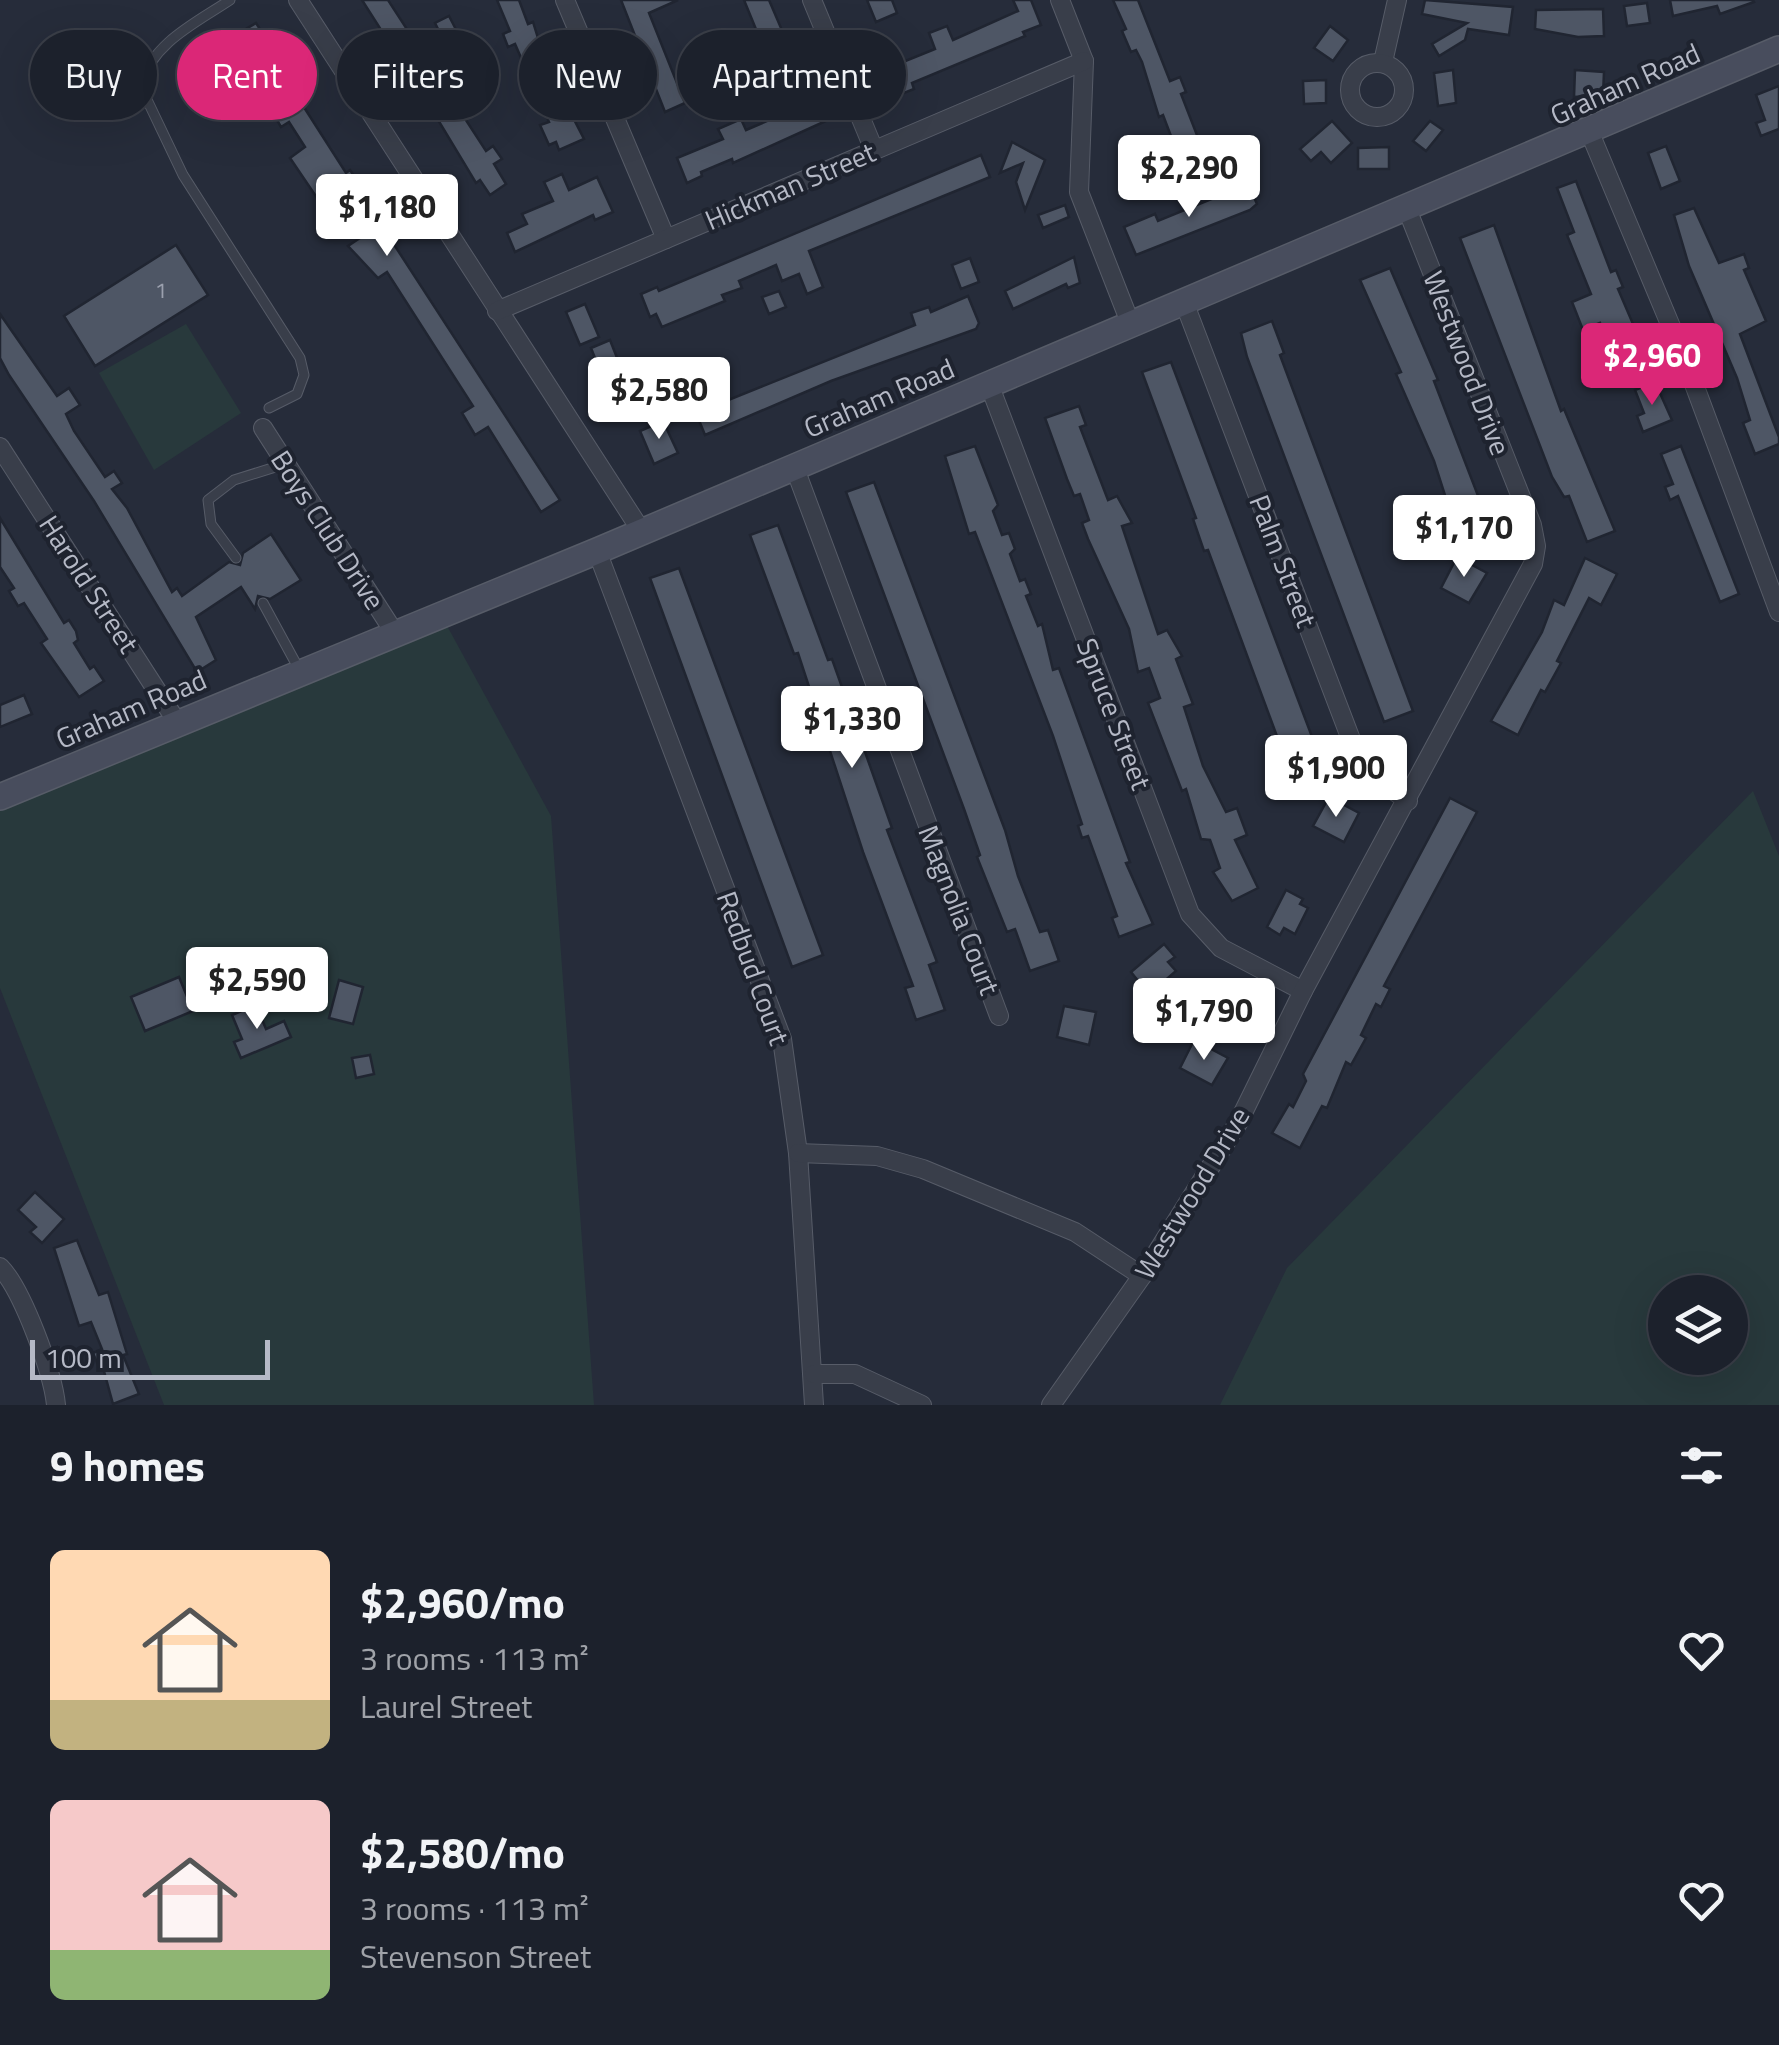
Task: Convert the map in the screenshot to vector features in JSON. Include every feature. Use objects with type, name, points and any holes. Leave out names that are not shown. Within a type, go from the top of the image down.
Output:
[{"type":"main road","name":"Graham Road","points":[[0,797],[597,551],[1590,133],[1779,49]]},
{"type":"street","points":[[298,0],[642,532]]},
{"type":"street","points":[[565,0],[666,239]]},
{"type":"street","points":[[812,0],[874,150]]},
{"type":"street","points":[[1060,0],[1084,61],[1079,192],[1130,325]]},
{"type":"street","points":[[1383,62],[1397,0]]},
{"type":"street","name":"Hickman Street","points":[[497,311],[1084,61]]},
{"type":"street","points":[[1590,133],[1684,360],[1779,612]]},
{"type":"street","name":"Westwood Drive","points":[[1051,1405],[1142,1276],[1238,1123],[1303,991],[1533,564],[1536,546],[1406,209]]},
{"type":"street","name":"Palm Street","points":[[1184,302],[1355,750],[1369,773],[1408,801]]},
{"type":"street","name":"Spruce Street","points":[[989,384],[1190,914],[1221,948],[1303,991]]},
{"type":"street","name":"Boys Club Drive","points":[[262,428],[394,632]]},
{"type":"street","name":"Harold Street","points":[[0,447],[177,722]]},
{"type":"street","name":"Magnolia Court","points":[[794,466],[999,1016]]},
{"type":"street","name":"Redbud Court","points":[[597,551],[782,1040],[798,1153],[814,1405]]},
{"type":"street","points":[[798,1153],[877,1156],[923,1169],[1075,1232],[1142,1276]]},
{"type":"street","points":[[0,1267],[14,1285],[49,1373],[56,1405]]},
{"type":"street","points":[[814,1374],[855,1374],[922,1405]]},
{"type":"lane","points":[[230,0],[171,39],[148,62],[140,85],[183,174],[300,358],[304,376],[296,394],[269,408]]},
{"type":"lane","points":[[236,558],[211,524],[208,500],[234,480],[286,464]]},
{"type":"lane","points":[[264,604],[300,671]]},
{"type":"shaded area","points":[[186,324],[241,413],[154,470],[99,373]]},
{"type":"shaded area","points":[[440,613],[551,816],[594,1405],[164,1405],[0,988],[0,797]]},
{"type":"shaded area","points":[[1753,791],[1779,856],[1779,1405],[1220,1405],[1287,1268]]},
{"type":"building","points":[[362,0],[388,0],[407,30],[381,30]]},
{"type":"building","points":[[497,0],[519,0],[528,24],[533,22],[535,30],[519,30],[519,53],[515,44],[508,47],[503,34],[510,31]]},
{"type":"building","points":[[621,0],[678,0],[649,13],[656,30],[633,30]]},
{"type":"building","points":[[744,0],[769,0],[782,30],[756,30]]},
{"type":"building","points":[[867,0],[892,0],[897,13],[876,22]]},
{"type":"building","points":[[1013,0],[1031,0],[1041,25],[1023,32],[1025,36],[912,83],[914,89],[906,92],[906,61],[935,49],[929,33],[947,26],[953,40],[1018,11]]},
{"type":"building","points":[[1113,0],[1138,0],[1170,81],[1180,77],[1186,92],[1181,94],[1202,148],[1199,152],[1180,160],[1163,115],[1159,117],[1142,62],[1136,50],[1131,52],[1122,31],[1126,29]]},
{"type":"building","points":[[1425,0],[1513,7],[1509,35],[1468,29],[1465,40],[1439,56],[1432,44],[1467,23],[1422,14]]},
{"type":"building","points":[[1670,0],[1754,2],[1720,14],[1717,6],[1673,16]]},
{"type":"building","points":[[1647,3],[1650,23],[1627,26],[1624,6]]},
{"type":"building","points":[[1603,9],[1604,36],[1578,37],[1535,29],[1536,10]]},
{"type":"building","points":[[449,16],[456,30],[438,30],[435,23]]},
{"type":"building","points":[[1330,26],[1348,40],[1333,61],[1314,48]]},
{"type":"building","points":[[657,33],[677,83],[677,107],[665,112],[657,92]]},
{"type":"building","points":[[1453,70],[1456,103],[1438,106],[1434,73]]},
{"type":"building","points":[[1575,70],[1604,72],[1603,95],[1574,97]]},
{"type":"building","points":[[1326,80],[1326,103],[1304,104],[1303,81]]},
{"type":"building","points":[[1779,86],[1779,129],[1761,136],[1756,123],[1765,120],[1756,95]]},
{"type":"building","points":[[277,120],[312,120],[346,173],[350,170],[384,220],[380,223],[560,500],[541,512],[488,427],[475,435],[462,413],[473,406],[387,272],[378,278],[348,246],[363,236],[348,214],[334,223],[290,158],[305,147],[289,122],[281,127]]},
{"type":"building","points":[[438,120],[466,120],[486,151],[493,146],[502,159],[494,164],[506,184],[490,195],[480,180],[476,183]]},
{"type":"building","points":[[574,120],[584,139],[559,150],[556,142],[549,145],[540,125]]},
{"type":"building","points":[[739,120],[746,130],[769,120],[828,120],[733,163],[732,159],[701,172],[702,176],[687,183],[677,158],[723,139],[718,129]]},
{"type":"building","points":[[1332,121],[1352,143],[1331,163],[1321,152],[1311,161],[1300,149]]},
{"type":"building","points":[[1430,121],[1443,130],[1426,151],[1413,141]]},
{"type":"building","points":[[1012,142],[1045,160],[1025,210],[1016,182],[1023,163],[1000,173]]},
{"type":"building","points":[[1666,146],[1680,181],[1661,189],[1648,153]]},
{"type":"building","points":[[1389,147],[1389,169],[1358,169],[1358,148]]},
{"type":"building","points":[[1169,153],[1175,170],[1152,179],[1145,163]]},
{"type":"building","points":[[981,155],[990,177],[809,251],[823,287],[807,294],[799,274],[782,281],[776,265],[739,281],[742,288],[722,295],[725,301],[662,327],[656,314],[650,317],[641,294],[657,287],[659,291]]},
{"type":"building","points":[[562,174],[569,190],[597,177],[613,212],[595,220],[593,215],[515,252],[507,233],[527,224],[522,214],[553,201],[544,182]]},
{"type":"building","points":[[1576,181],[1611,272],[1616,270],[1623,287],[1618,289],[1645,352],[1617,364],[1600,323],[1583,330],[1572,302],[1591,294],[1567,235],[1574,232],[1557,188]]},
{"type":"building","points":[[1248,184],[1257,204],[1250,210],[1136,255],[1124,227],[1155,214],[1158,221]]},
{"type":"building","points":[[1065,205],[1069,217],[1043,228],[1038,215]]},
{"type":"building","points":[[1694,208],[1719,263],[1744,254],[1749,268],[1744,270],[1766,321],[1740,334],[1779,437],[1779,444],[1755,454],[1743,423],[1750,420],[1737,378],[1689,266],[1674,215]]},
{"type":"building","points":[[1494,225],[1561,411],[1564,409],[1615,531],[1587,542],[1569,496],[1564,497],[1552,477],[1460,238]]},
{"type":"building","points":[[176,245],[208,295],[95,366],[64,316]]},
{"type":"building","points":[[1074,257],[1080,283],[1068,288],[1066,284],[1013,309],[1005,291]]},
{"type":"building","points":[[970,258],[979,282],[961,289],[952,265]]},
{"type":"building","points":[[1390,268],[1438,380],[1434,381],[1490,527],[1459,539],[1434,461],[1396,374],[1401,372],[1360,280]]},
{"type":"building","points":[[779,291],[786,307],[769,314],[762,297]]},
{"type":"building","points":[[968,296],[979,323],[976,329],[831,381],[705,435],[696,413],[915,325],[911,313],[929,307],[931,312]]},
{"type":"building","points":[[585,304],[599,337],[580,345],[566,312]]},
{"type":"building","points":[[0,314],[57,396],[69,388],[80,405],[66,414],[74,431],[105,477],[114,471],[122,483],[112,489],[127,508],[172,592],[177,588],[182,596],[229,562],[240,565],[243,553],[271,534],[301,580],[270,599],[258,596],[255,609],[241,587],[196,617],[216,660],[197,672],[94,501],[9,375],[0,358]]},
{"type":"building","points":[[1272,321],[1284,353],[1280,355],[1413,711],[1384,722],[1247,357],[1241,333]]},
{"type":"building","points":[[610,340],[627,383],[639,378],[648,396],[624,408],[611,379],[604,381],[591,348]]},
{"type":"building","points":[[1171,362],[1326,774],[1295,785],[1208,550],[1204,551],[1193,519],[1196,518],[1142,372]]},
{"type":"building","points":[[1655,382],[1672,420],[1643,432],[1637,416],[1644,413],[1635,390]]},
{"type":"building","points":[[1079,406],[1086,425],[1080,427],[1108,500],[1117,496],[1132,523],[1122,526],[1158,634],[1167,630],[1182,656],[1176,659],[1193,704],[1184,707],[1203,766],[1226,812],[1237,808],[1247,835],[1235,840],[1258,888],[1232,901],[1213,872],[1220,868],[1210,840],[1201,839],[1186,789],[1182,791],[1148,703],[1160,698],[1149,668],[1138,672],[1129,629],[1082,523],[1089,520],[1080,494],[1074,496],[1045,418]]},
{"type":"building","points":[[663,421],[678,453],[654,464],[640,431]]},
{"type":"building","points":[[975,446],[998,505],[993,511],[1002,535],[1009,533],[1015,549],[1010,554],[1020,581],[1025,579],[1031,594],[1026,596],[1038,626],[1042,624],[1053,670],[1059,668],[1130,862],[1126,863],[1153,924],[1119,937],[1112,918],[1117,916],[1088,836],[1082,838],[1078,826],[1082,824],[1053,736],[975,532],[969,534],[945,456]]},
{"type":"building","points":[[1681,446],[1739,594],[1720,602],[1678,496],[1670,500],[1665,487],[1673,484],[1661,454]]},
{"type":"building","points":[[874,482],[1005,830],[1018,876],[1040,932],[1048,930],[1059,961],[1030,971],[1015,929],[1007,932],[977,857],[980,855],[964,809],[846,492]]},
{"type":"building","points":[[0,518],[64,623],[69,620],[76,631],[78,640],[74,643],[90,669],[94,666],[104,681],[79,697],[41,643],[47,639],[24,603],[18,606],[9,591],[14,588],[0,567]]},
{"type":"building","points":[[778,525],[828,660],[832,659],[892,828],[887,830],[937,962],[929,965],[945,1010],[916,1020],[905,988],[913,986],[863,852],[798,653],[794,654],[750,535]]},
{"type":"building","points":[[1457,557],[1487,573],[1469,603],[1441,588]]},
{"type":"building","points":[[1585,558],[1617,574],[1601,605],[1589,598],[1557,661],[1561,663],[1545,692],[1541,690],[1518,735],[1491,721],[1542,632],[1554,600],[1564,605]]},
{"type":"building","points":[[679,568],[823,955],[792,967],[650,578]]},
{"type":"building","points":[[24,695],[32,714],[0,727],[0,705]]},
{"type":"building","points":[[1329,797],[1359,813],[1344,842],[1313,826]]},
{"type":"building","points":[[1450,798],[1477,812],[1384,986],[1390,989],[1381,1007],[1376,1004],[1361,1035],[1366,1038],[1351,1065],[1346,1062],[1327,1108],[1322,1106],[1300,1148],[1272,1133],[1289,1104],[1293,1107],[1306,1081],[1303,1074]]},
{"type":"building","points":[[1286,890],[1303,899],[1300,904],[1308,908],[1295,934],[1284,928],[1280,935],[1267,927]]},
{"type":"building","points":[[1164,944],[1175,957],[1168,962],[1176,971],[1154,990],[1148,983],[1143,987],[1131,972]]},
{"type":"building","points":[[300,961],[308,980],[293,986],[297,996],[282,1002],[270,974]]},
{"type":"building","points":[[179,977],[193,1011],[145,1031],[131,997]]},
{"type":"building","points":[[339,980],[363,987],[353,1024],[329,1018]]},
{"type":"building","points":[[1225,990],[1255,1006],[1243,1031],[1208,1013]]},
{"type":"building","points":[[256,1005],[266,1029],[284,1021],[291,1037],[241,1058],[234,1042],[242,1039],[232,1015]]},
{"type":"building","points":[[1064,1006],[1096,1012],[1089,1045],[1057,1037]]},
{"type":"building","points":[[1194,1040],[1228,1058],[1212,1085],[1180,1068]]},
{"type":"building","points":[[370,1055],[374,1074],[356,1078],[352,1058]]},
{"type":"building","points":[[35,1192],[64,1219],[42,1243],[30,1232],[36,1227],[18,1210]]},
{"type":"building","points":[[77,1240],[99,1295],[108,1292],[127,1354],[123,1355],[139,1394],[113,1404],[102,1364],[98,1365],[93,1353],[102,1349],[91,1322],[79,1326],[54,1248]]}]
